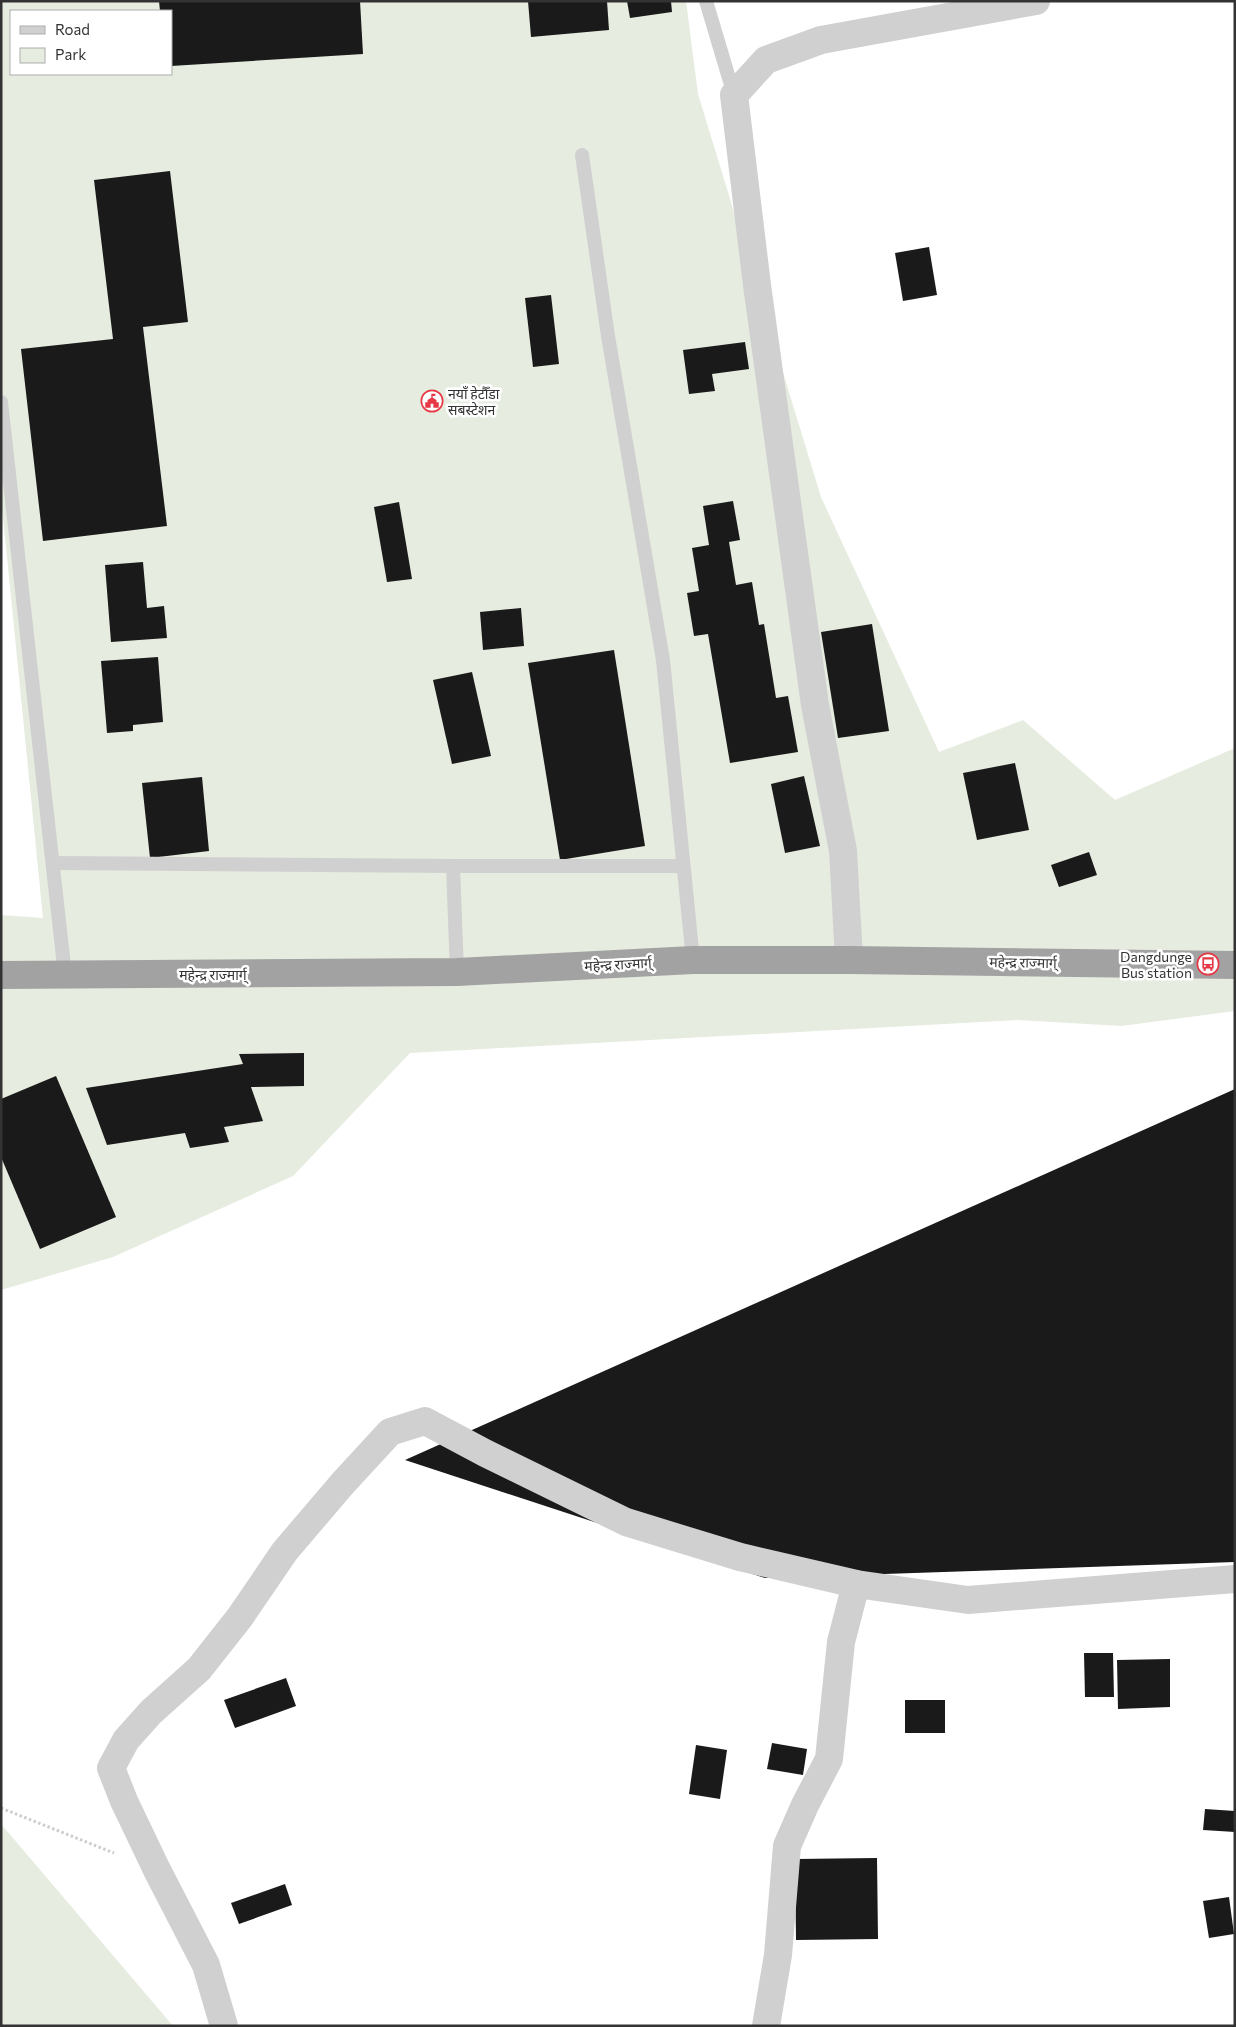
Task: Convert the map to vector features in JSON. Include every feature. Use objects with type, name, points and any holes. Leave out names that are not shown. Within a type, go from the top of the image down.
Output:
[{"type":"highway","name":"महेन्द्र राज्मार्ग्","points":[[1,975],[457,972],[693,960],[1235,965]]},
{"type":"street","points":[[849,960],[843,852],[815,705],[758,295],[734,95],[766,60],[822,40],[1036,1]]},
{"type":"street","points":[[1208,964],[1235,974]]},
{"type":"street","points":[[224,2026],[206,1965],[157,1870],[124,1801],[111,1768],[126,1740],[151,1712],[199,1669],[240,1617],[285,1551],[343,1482],[390,1432],[425,1421],[485,1453],[626,1522],[740,1557],[856,1584],[968,1600],[1235,1579]]},
{"type":"street","points":[[766,2026],[778,1955],[787,1846],[805,1805],[829,1760],[841,1642],[856,1584]]},
{"type":"lane","points":[[706,1],[734,95]]},
{"type":"lane","points":[[582,156],[608,336],[663,660],[693,960]]},
{"type":"lane","points":[[1,402],[65,975]]},
{"type":"lane","points":[[53,862],[684,866]]},
{"type":"lane","points":[[453,866],[457,972]]},
{"type":"path","points":[[1,1808],[157,1870]]},
{"type":"green space","points":[[1,1],[686,1],[698,94],[821,497],[939,752],[1023,720],[1115,800],[1235,748],[1235,1011],[1121,1026],[1018,1020],[410,1053],[293,1176],[113,1257],[1,1290],[1,915],[43,918],[1,497]]},
{"type":"green space","points":[[1,1824],[173,2026],[1,2026]]},
{"type":"building","points":[[159,1],[360,1],[363,54],[172,66],[172,10],[160,10]]},
{"type":"building","points":[[528,1],[607,1],[609,30],[531,37]]},
{"type":"building","points":[[627,1],[671,1],[672,12],[630,18]]},
{"type":"building","points":[[170,171],[188,322],[143,327],[167,526],[43,541],[21,349],[113,339],[94,180]]},
{"type":"building","points":[[929,247],[937,295],[903,301],[895,253]]},
{"type":"building","points":[[551,295],[559,364],[533,367],[525,298]]},
{"type":"building","points":[[745,342],[749,369],[712,374],[715,391],[689,394],[683,350]]},
{"type":"building","points":[[733,501],[740,540],[729,542],[736,585],[752,582],[759,625],[764,624],[776,698],[788,696],[798,752],[730,763],[708,634],[694,636],[687,593],[699,591],[692,548],[709,545],[703,506]]},
{"type":"building","points":[[399,502],[412,579],[387,582],[374,507]]},
{"type":"building","points":[[143,562],[147,608],[164,606],[167,638],[111,642],[105,565]]},
{"type":"building","points":[[521,608],[524,646],[483,650],[480,612]]},
{"type":"building","points":[[872,624],[889,731],[838,738],[821,632]]},
{"type":"building","points":[[614,650],[645,846],[560,860],[528,663]]},
{"type":"building","points":[[158,657],[163,722],[133,725],[133,731],[107,733],[101,661]]},
{"type":"building","points":[[472,672],[491,756],[452,764],[433,680]]},
{"type":"building","points":[[1015,763],[1029,830],[977,840],[963,773]]},
{"type":"building","points":[[804,776],[820,846],[785,853],[771,784]]},
{"type":"building","points":[[202,777],[209,851],[150,858],[142,783]]},
{"type":"building","points":[[1089,852],[1097,875],[1059,887],[1051,865]]},
{"type":"building","points":[[304,1053],[304,1086],[251,1087],[263,1121],[224,1127],[229,1142],[190,1148],[185,1133],[107,1145],[86,1088],[243,1064],[239,1054]]},
{"type":"building","points":[[56,1076],[116,1217],[40,1249],[1,1157],[1,1099]]},
{"type":"building","points":[[1235,1089],[1235,1562],[765,1578],[405,1460]]},
{"type":"building","points":[[1084,1653],[1113,1653],[1114,1697],[1085,1697]]},
{"type":"building","points":[[1170,1659],[1170,1707],[1118,1709],[1117,1660]]},
{"type":"building","points":[[286,1678],[296,1706],[235,1728],[224,1700]]},
{"type":"building","points":[[905,1700],[945,1700],[945,1733],[905,1733]]},
{"type":"building","points":[[772,1743],[807,1749],[803,1775],[767,1769]]},
{"type":"building","points":[[696,1745],[727,1750],[720,1799],[689,1794]]},
{"type":"building","points":[[1205,1809],[1235,1811],[1235,1832],[1203,1830]]},
{"type":"building","points":[[877,1858],[878,1939],[796,1940],[795,1859]]},
{"type":"building","points":[[285,1884],[292,1905],[239,1924],[231,1903]]},
{"type":"building","points":[[1229,1897],[1234,1934],[1209,1938],[1203,1901]]},
{"type":"place","name":"नयाँ हेटौँडा सबस्टेशन","points":[[432,401]]},
{"type":"place","name":"Dangdunge Bus station","points":[[1208,964]]}]
